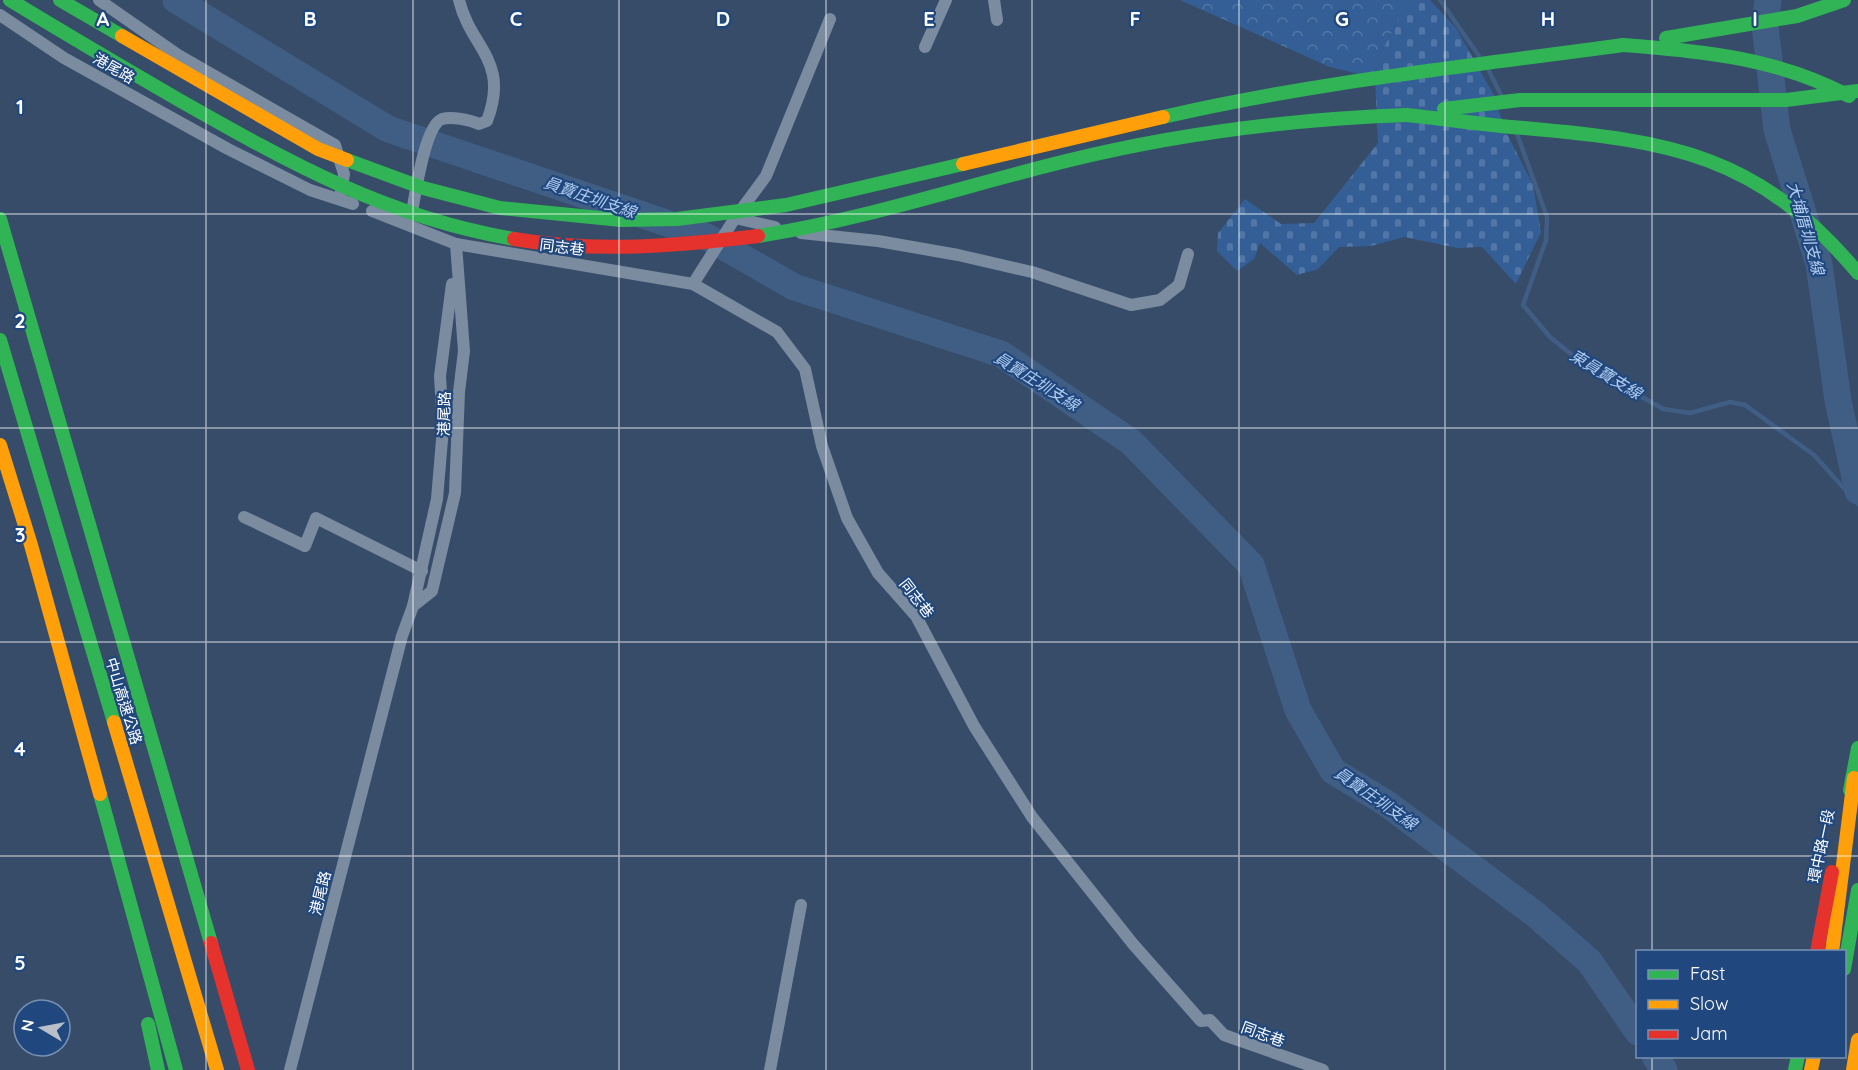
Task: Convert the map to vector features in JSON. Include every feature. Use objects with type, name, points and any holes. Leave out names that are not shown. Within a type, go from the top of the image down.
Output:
[{"type":"main road","points":[[10,0],[291,164],[334,183],[405,210],[459,227],[526,241],[578,246],[638,247],[701,243],[795,228],[1144,144],[1356,116],[1407,114],[1520,100],[1786,100],[1858,91]]},
{"type":"main road","points":[[60,0],[318,149],[376,172],[423,188],[500,208],[621,220],[677,219],[786,205],[1207,107],[1371,78],[1623,45],[1797,16],[1844,0]]},
{"type":"main road","points":[[1623,45],[1687,48],[1748,58],[1819,80],[1858,102]]},
{"type":"main road","points":[[1407,114],[1576,132],[1651,143],[1700,156],[1759,185],[1792,206],[1826,236],[1858,273]]},
{"type":"main road","points":[[0,219],[248,1070]]},
{"type":"main road","name":"中山高速公路","points":[[0,340],[217,1070]]},
{"type":"main road","points":[[0,445],[176,1070]]},
{"type":"main road","points":[[82,732],[158,1070]]},
{"type":"main road","name":"環中路一段","points":[[1817,950],[1838,836],[1854,778],[1858,748]]},
{"type":"main road","points":[[1832,950],[1854,778]]},
{"type":"main road","points":[[1846,963],[1858,890]]},
{"type":"main road","points":[[1853,1070],[1858,1040]]},
{"type":"street","points":[[99,0],[178,56],[335,145],[344,174],[339,198]]},
{"type":"street","points":[[410,226],[420,171],[432,129],[442,119],[470,120],[479,124],[487,121],[491,111],[492,68],[463,15],[459,0]]},
{"type":"street","points":[[925,47],[946,0]]},
{"type":"street","points":[[994,0],[997,20]]},
{"type":"street","name":"港尾路","points":[[0,15],[64,58],[228,149],[310,190],[339,198],[456,244],[464,351],[459,392],[455,493],[432,591],[413,606],[399,647],[290,1070]]},
{"type":"street","points":[[693,284],[735,218],[766,176],[830,19]]},
{"type":"street","points":[[735,218],[814,236],[878,241],[958,255],[1032,272],[1131,305],[1160,300],[1179,285],[1188,254]]},
{"type":"street","points":[[413,606],[437,499],[443,428],[440,376],[446,348],[456,244]]},
{"type":"street","name":"同志巷","points":[[456,244],[693,284],[777,332],[805,369],[822,446],[847,518],[878,573],[916,616],[974,726],[1032,817],[1133,944],[1201,1021],[1210,1020],[1224,1035],[1323,1070]]},
{"type":"street","points":[[244,517],[305,546],[316,518],[422,571]]},
{"type":"street","points":[[770,1070],[801,905]]},
{"type":"green space","points":[[1180,0],[1410,0],[1379,56],[1375,78],[1330,67]]},
{"type":"green space","points":[[1410,0],[1430,0],[1456,28],[1495,97],[1504,128],[1533,185],[1541,232],[1516,284],[1482,247],[1458,248],[1404,237],[1371,246],[1339,247],[1318,269],[1297,275],[1260,243],[1254,259],[1237,271],[1217,251],[1218,233],[1245,199],[1281,224],[1314,223],[1378,143],[1375,78],[1379,56]]},
{"type":"waterway","name":"員寶庄圳支線","points":[[176,0],[388,129],[705,236],[794,287],[1001,354],[1131,442],[1251,565],[1298,710],[1333,771],[1386,803],[1535,914],[1589,961],[1636,1029]]},
{"type":"waterway","name":"東員寶支線","points":[[1440,0],[1479,56]]},
{"type":"waterway","name":"大埔厝圳支線","points":[[1768,0],[1765,26],[1777,130],[1819,264],[1838,401],[1858,491]]},
{"type":"waterway","name":"東員寶支線","points":[[1489,71],[1501,95]]},
{"type":"waterway","name":"東員寶支線","points":[[1517,134],[1547,217],[1546,240],[1523,305],[1550,337],[1581,362],[1663,409],[1690,413],[1730,402],[1745,405],[1814,455],[1858,504]]},
{"type":"waterway","name":"員寶庄圳支線","points":[[1656,1058],[1664,1070]]},
{"type":"traffic: fast","points":[[10,0],[179,100],[260,145],[340,185],[423,217],[514,239]]},
{"type":"traffic: fast","points":[[60,0],[122,36]]},
{"type":"traffic: fast","points":[[1666,38],[1797,16],[1844,0]]},
{"type":"traffic: fast","points":[[1623,45],[1739,58],[1794,73],[1849,96]]},
{"type":"traffic: fast","points":[[1163,117],[1335,84],[1623,45]]},
{"type":"traffic: fast","points":[[1444,109],[1520,100],[1786,100],[1858,91]]},
{"type":"traffic: fast","points":[[1407,115],[1624,139],[1668,148],[1709,161],[1747,178],[1784,202],[1821,233],[1858,273]]},
{"type":"traffic: fast","points":[[758,236],[836,221],[1066,161],[1149,143],[1278,124],[1407,115]]},
{"type":"traffic: fast","points":[[347,160],[423,188],[500,208],[621,220],[677,219],[786,205],[963,164]]},
{"type":"traffic: fast","points":[[0,219],[211,943]]},
{"type":"traffic: fast","points":[[0,340],[114,722]]},
{"type":"traffic: fast","points":[[1850,790],[1858,748]]},
{"type":"traffic: fast","points":[[100,794],[176,1070]]},
{"type":"traffic: fast","points":[[1846,958],[1858,890]]},
{"type":"traffic: fast","points":[[148,1024],[158,1070]]},
{"type":"traffic: fast","points":[[1795,1070],[1798,1058]]},
{"type":"traffic: slow","points":[[122,36],[318,149],[347,160]]},
{"type":"traffic: slow","points":[[963,164],[1163,117]]},
{"type":"traffic: slow","points":[[0,445],[31,545],[100,794]]},
{"type":"traffic: slow","points":[[114,722],[217,1070]]},
{"type":"traffic: slow","points":[[1832,950],[1854,778]]},
{"type":"traffic: slow","points":[[1853,1070],[1858,1040]]},
{"type":"traffic: slow","points":[[1811,1070],[1814,1058]]},
{"type":"traffic: jam","points":[[514,239],[606,247],[697,243],[758,236]]},
{"type":"traffic: jam","points":[[1817,950],[1832,872]]},
{"type":"traffic: jam","points":[[211,943],[248,1070]]}]
